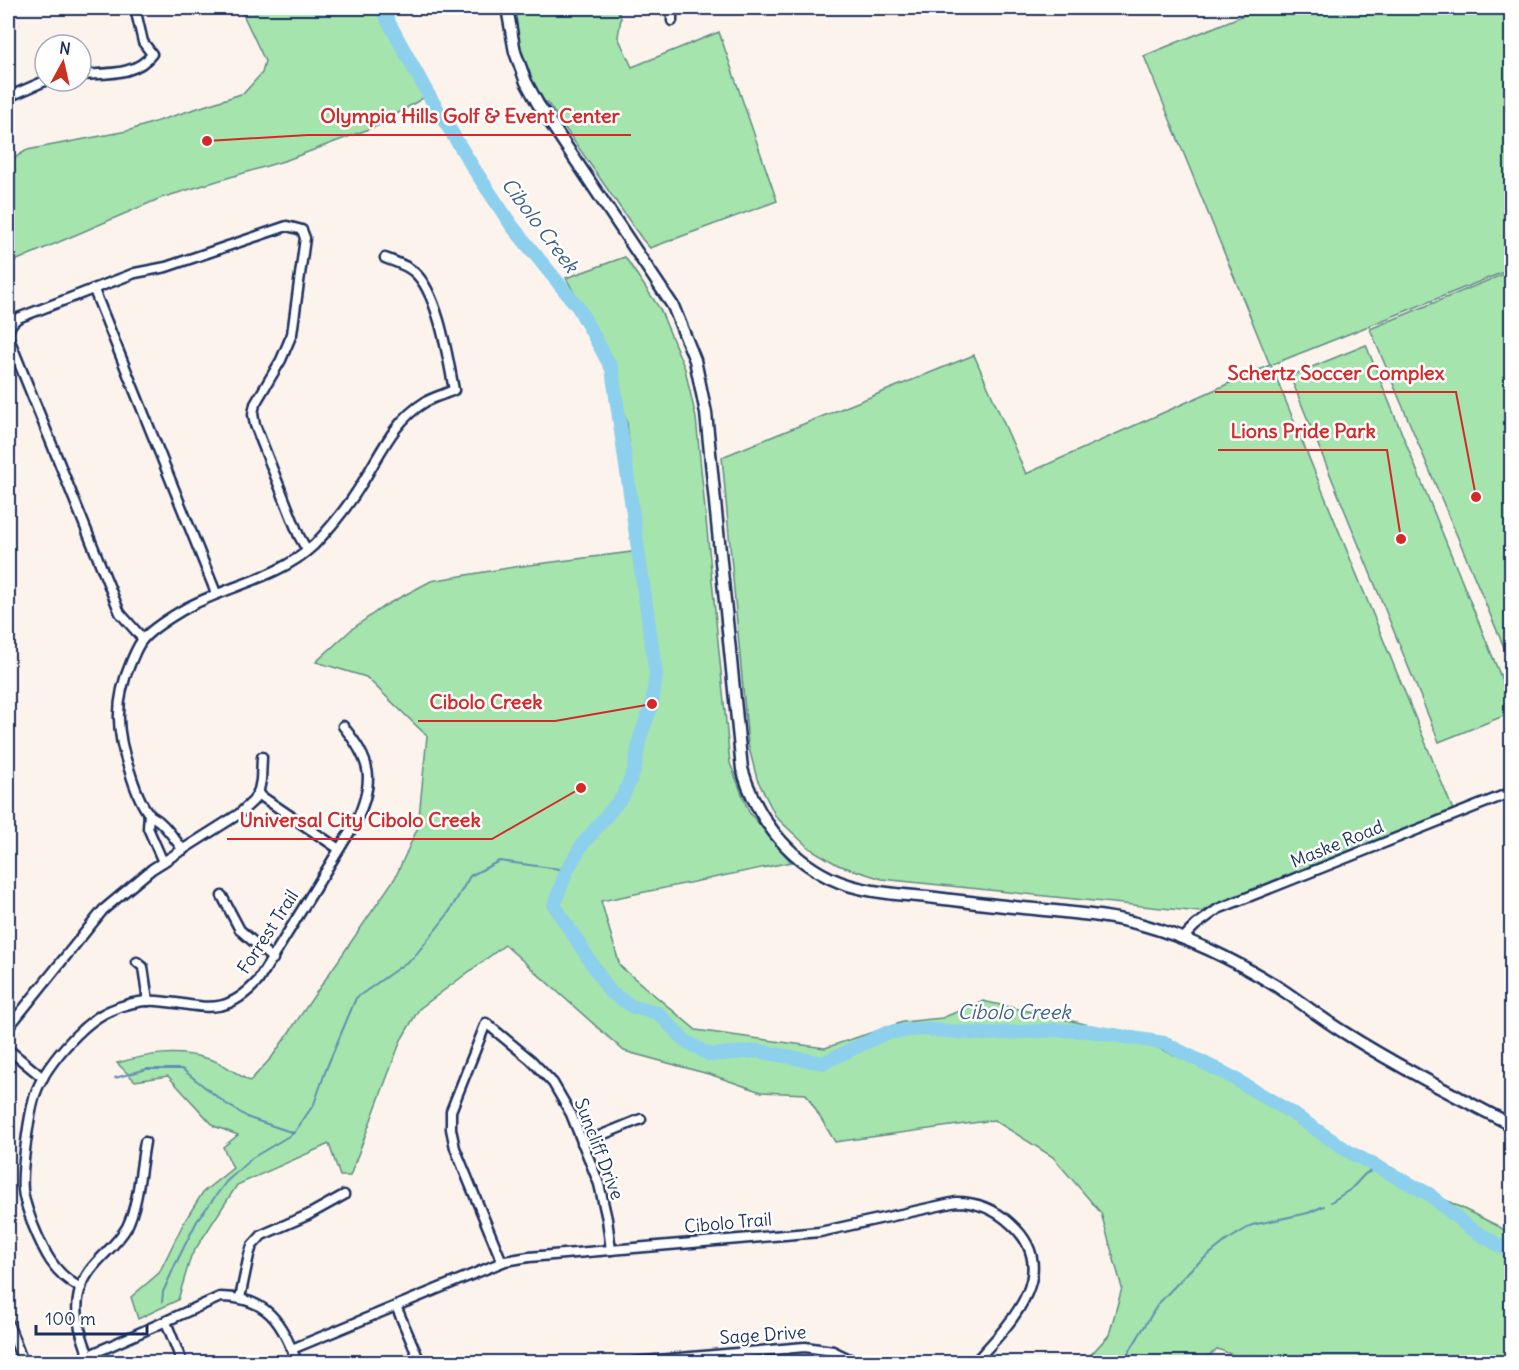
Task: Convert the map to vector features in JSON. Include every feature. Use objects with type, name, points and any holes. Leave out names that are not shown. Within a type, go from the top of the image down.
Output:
[{"type":"main road","points":[[507,8],[515,52],[526,82],[590,185],[661,286],[673,306],[695,360],[706,412],[740,752],[750,793],[767,824],[783,844],[808,866],[834,880],[853,886],[894,893],[1103,916],[1141,924],[1183,938],[1251,971],[1342,1032],[1406,1070],[1512,1125]]},
{"type":"street","points":[[93,74],[134,69],[145,64],[152,54],[143,42],[135,8]]},
{"type":"street","points":[[672,8],[672,21]]},
{"type":"street","points":[[8,97],[33,86]]},
{"type":"street","points":[[143,639],[120,613],[8,336],[12,322],[18,318],[135,273],[166,267],[287,226],[304,227],[305,238],[292,334],[281,360],[255,404],[253,414],[255,425],[299,536],[307,550]]},
{"type":"street","points":[[163,862],[148,828],[148,813],[135,787],[122,750],[119,723],[119,701],[124,680],[143,639],[186,608],[216,593],[291,564],[340,516],[365,479],[385,442],[401,422],[424,403],[454,390],[438,321],[428,290],[414,272],[385,258]]},
{"type":"street","points":[[94,290],[216,593]]},
{"type":"street","name":"Forrest Trail","points":[[81,1288],[51,1264],[43,1250],[23,1195],[22,1180],[35,1093],[53,1064],[84,1028],[107,1012],[125,1005],[148,1001],[203,1008],[224,1005],[248,992],[258,981],[356,822],[364,804],[369,774],[364,759],[343,726]]},
{"type":"street","points":[[8,1028],[103,910],[120,894],[163,862],[239,814],[253,801],[258,794],[261,780],[262,757]]},
{"type":"street","name":"Maske Road","points":[[1183,938],[1218,909],[1512,792]]},
{"type":"street","points":[[258,794],[339,849]]},
{"type":"street","points":[[148,813],[161,822],[183,850]]},
{"type":"street","points":[[222,896],[240,930],[273,959]]},
{"type":"street","points":[[137,962],[143,967],[148,1001]]},
{"type":"street","name":"Suncliff Drive","points":[[502,1262],[455,1148],[451,1129],[451,1111],[486,1023],[531,1060],[553,1083],[571,1114],[599,1184],[611,1250]]},
{"type":"street","points":[[8,1049],[43,1078]]},
{"type":"street","points":[[582,1143],[641,1119]]},
{"type":"street","points":[[89,1356],[77,1319],[77,1304],[81,1288],[97,1263],[122,1235],[131,1217],[145,1142]]},
{"type":"street","points":[[240,1298],[252,1246],[262,1235],[308,1215],[344,1195]]},
{"type":"street","name":"Cibolo Trail","points":[[292,1348],[502,1262],[529,1257],[820,1232],[957,1202],[990,1208],[1005,1218],[1023,1236],[1032,1262],[1032,1279],[1021,1307],[1012,1322],[975,1362]]},
{"type":"street","points":[[74,1362],[220,1297],[240,1298],[261,1306],[272,1314],[280,1324],[297,1362]]},
{"type":"street","points":[[396,1305],[420,1362]]},
{"type":"street","points":[[166,1322],[182,1362]]},
{"type":"street","points":[[8,1323],[22,1361],[11,1362]]},
{"type":"street","name":"Sage Drive","points":[[634,1362],[805,1347],[832,1351],[856,1362]]},
{"type":"green space","points":[[240,8],[377,8],[412,73],[428,95],[377,126],[287,160],[161,198],[8,264],[8,162],[27,150],[127,131],[244,93],[262,73],[265,61]]},
{"type":"green space","points":[[515,8],[617,8],[621,18],[618,37],[632,67],[719,32],[777,201],[650,248],[547,102],[543,103],[521,57]]},
{"type":"green space","points":[[1261,8],[1511,8],[1511,269],[1271,365],[1453,810],[1200,912],[882,879],[838,865],[809,848],[776,817],[757,779],[748,744],[722,457],[974,355],[1026,474],[1270,365],[1144,56]]},
{"type":"green space","points":[[625,257],[660,309],[685,369],[696,418],[730,763],[749,812],[791,862],[601,901],[620,966],[696,1030],[825,1048],[903,1022],[942,1018],[983,1001],[1125,1033],[1297,1110],[1379,1167],[1498,1226],[1511,1235],[1511,1362],[1251,1362],[1218,1349],[1200,1362],[1084,1362],[1109,1335],[1122,1288],[1101,1213],[1053,1157],[994,1120],[835,1142],[806,1094],[761,1092],[712,1075],[624,1051],[505,945],[419,1009],[401,1040],[350,1176],[340,1176],[329,1144],[237,1185],[191,1256],[178,1300],[138,1319],[131,1297],[159,1273],[184,1222],[203,1192],[233,1168],[223,1147],[238,1135],[214,1126],[168,1076],[135,1081],[117,1063],[151,1055],[185,1054],[214,1061],[250,1081],[272,1057],[395,878],[418,827],[427,736],[366,677],[316,662],[352,629],[384,606],[431,581],[514,567],[639,551],[627,423],[600,339],[566,278]]},
{"type":"green space","points":[[1511,271],[1511,664],[1370,329]]},
{"type":"green space","points":[[1366,345],[1511,702],[1511,713],[1439,742],[1290,376]]},
{"type":"waterway","name":"Cibolo Creek","points":[[381,8],[428,94],[474,169],[512,226],[578,307],[612,369],[656,674],[652,704],[640,738],[634,771],[623,796],[582,845],[567,870],[554,905],[610,992],[633,1007],[658,1013],[684,1040],[710,1055],[758,1051],[823,1063],[886,1033],[921,1029],[985,1034],[1056,1030],[1089,1031],[1164,1043],[1228,1075],[1287,1110],[1351,1153],[1429,1194],[1468,1227],[1512,1253]]},
{"type":"waterway","points":[[8,50],[10,63]]},
{"type":"waterway","points":[[162,1302],[163,1292],[197,1221],[226,1182],[252,1158],[294,1133],[314,1104],[356,998],[414,957],[448,914],[470,876],[499,861],[567,870]]},
{"type":"waterway","points":[[115,1078],[147,1069],[182,1069],[225,1103],[249,1118],[294,1133]]},
{"type":"waterway","points":[[1331,1202],[1351,1189],[1365,1174],[1379,1167]]},
{"type":"waterway","points":[[1123,1362],[1158,1304],[1192,1268],[1226,1241],[1252,1225],[1308,1213],[1324,1206]]},
{"type":"place","name":"Olympia Hills Golf & Event Center","points":[[207,141]]},
{"type":"place","name":"Schertz Soccer Complex","points":[[1476,497]]},
{"type":"place","name":"Lions Pride Park","points":[[1401,539]]},
{"type":"place","name":"Cibolo Creek","points":[[652,704]]},
{"type":"place","name":"Universal City Cibolo Creek","points":[[581,788]]}]
